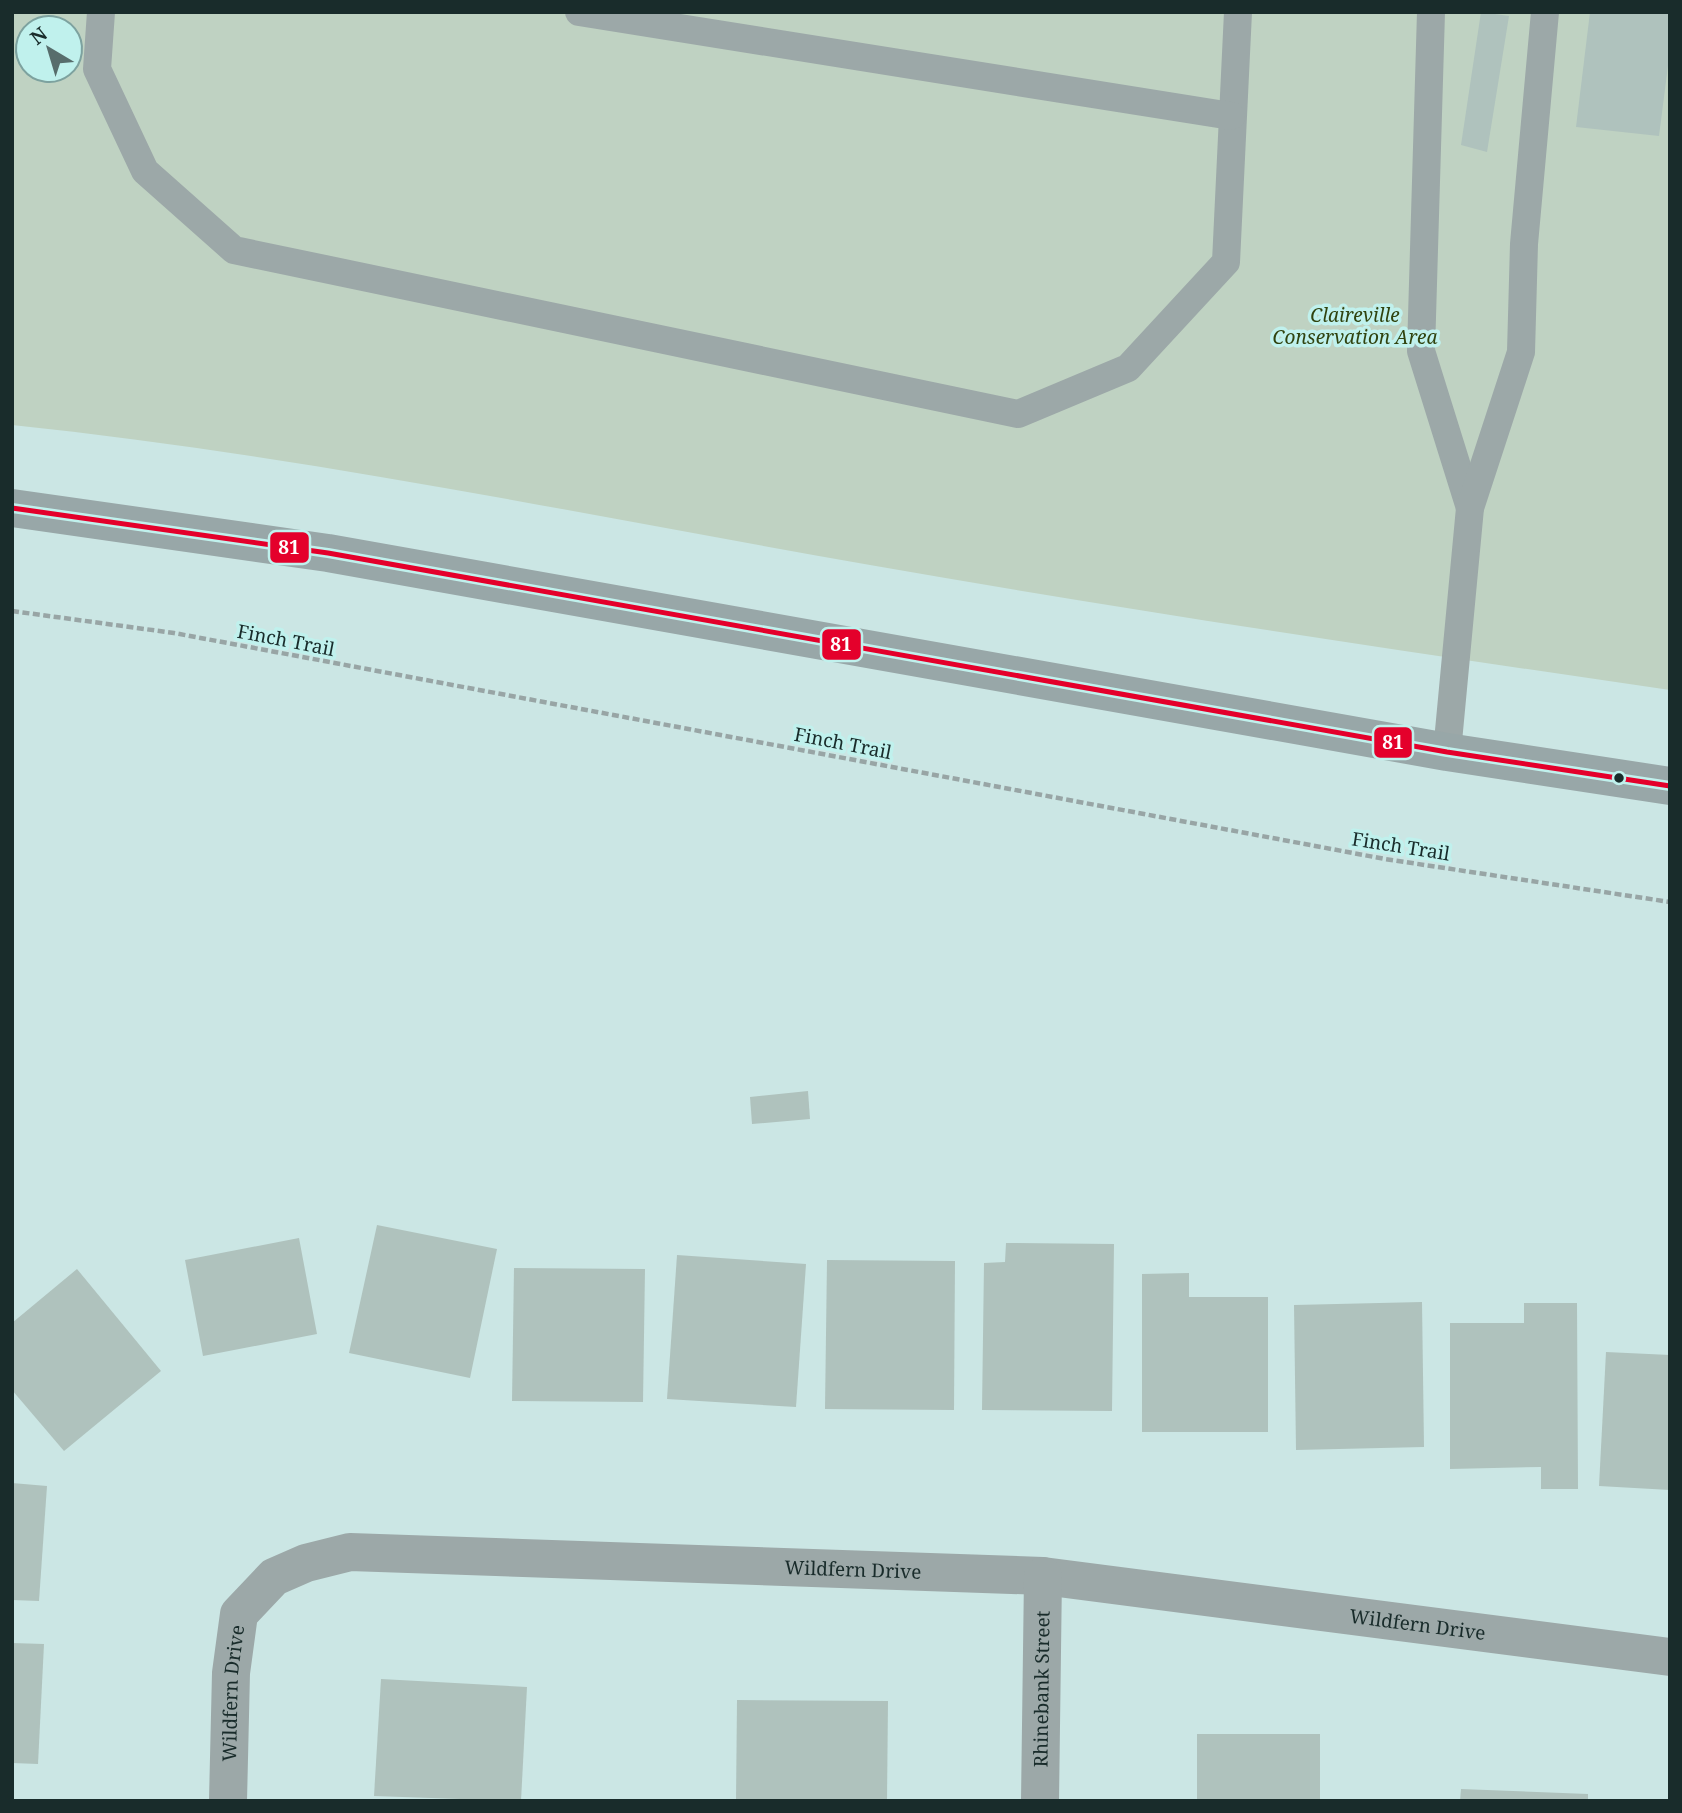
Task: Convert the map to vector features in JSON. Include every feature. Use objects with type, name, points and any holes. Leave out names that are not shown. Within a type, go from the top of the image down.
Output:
[{"type":"main road","points":[[12,508],[328,553],[1447,752],[1670,786]]},
{"type":"street","name":"Wildfern Drive","points":[[228,1801],[231,1673],[239,1614],[274,1577],[306,1563],[350,1552],[1043,1576],[1670,1657]]},
{"type":"street","name":"Rhinebank Street","points":[[1040,1801],[1043,1576]]},
{"type":"lane","points":[[101,12],[97,69],[145,171],[234,250],[1018,414],[1128,368],[1226,262],[1238,12]]},
{"type":"lane","points":[[579,12],[1231,116]]},
{"type":"lane","points":[[1432,12],[1421,351],[1470,508]]},
{"type":"lane","points":[[1447,752],[1470,508],[1521,352],[1524,244],[1545,12]]},
{"type":"path","name":"Finch Trail","points":[[12,611],[174,633],[1385,859],[1670,902]]},
{"type":"green space","name":"Claireville Conservation Area","points":[[12,12],[1670,12],[1670,690],[1070,599],[335,469],[12,425]]},
{"type":"building","points":[[1481,12],[1509,16],[1487,152],[1461,145]]},
{"type":"building","points":[[1590,12],[1670,12],[1670,50],[1659,136],[1576,127]]},
{"type":"building","points":[[808,1091],[810,1119],[752,1124],[750,1097]]},
{"type":"building","points":[[377,1225],[497,1249],[470,1378],[349,1353]]},
{"type":"building","points":[[299,1238],[317,1334],[203,1356],[185,1260]]},
{"type":"building","points":[[1006,1243],[1114,1244],[1112,1411],[982,1410],[984,1263],[1005,1262]]},
{"type":"building","points":[[677,1255],[806,1264],[796,1407],[667,1399]]},
{"type":"building","points":[[827,1260],[955,1261],[954,1410],[825,1409]]},
{"type":"building","points":[[514,1268],[645,1269],[643,1402],[512,1401]]},
{"type":"building","points":[[77,1269],[161,1371],[64,1451],[12,1390],[12,1323]]},
{"type":"building","points":[[1189,1273],[1189,1297],[1268,1297],[1268,1432],[1142,1432],[1142,1274]]},
{"type":"building","points":[[1422,1302],[1424,1447],[1296,1450],[1294,1305]]},
{"type":"building","points":[[1524,1303],[1577,1303],[1578,1489],[1541,1489],[1541,1467],[1450,1469],[1450,1323],[1524,1323]]},
{"type":"building","points":[[1606,1352],[1670,1355],[1670,1490],[1599,1486]]},
{"type":"building","points":[[12,1483],[47,1486],[39,1601],[12,1600]]},
{"type":"building","points":[[12,1643],[44,1644],[38,1764],[12,1763]]},
{"type":"building","points":[[381,1679],[527,1687],[521,1801],[374,1796]]},
{"type":"building","points":[[737,1700],[888,1701],[887,1801],[736,1801]]},
{"type":"building","points":[[1197,1734],[1320,1734],[1320,1801],[1197,1801]]},
{"type":"building","points":[[1461,1789],[1588,1794],[1588,1801],[1460,1801]]},
{"type":"transit line","name":"81","points":[[12,508],[328,553],[1447,752],[1670,786]]}]
